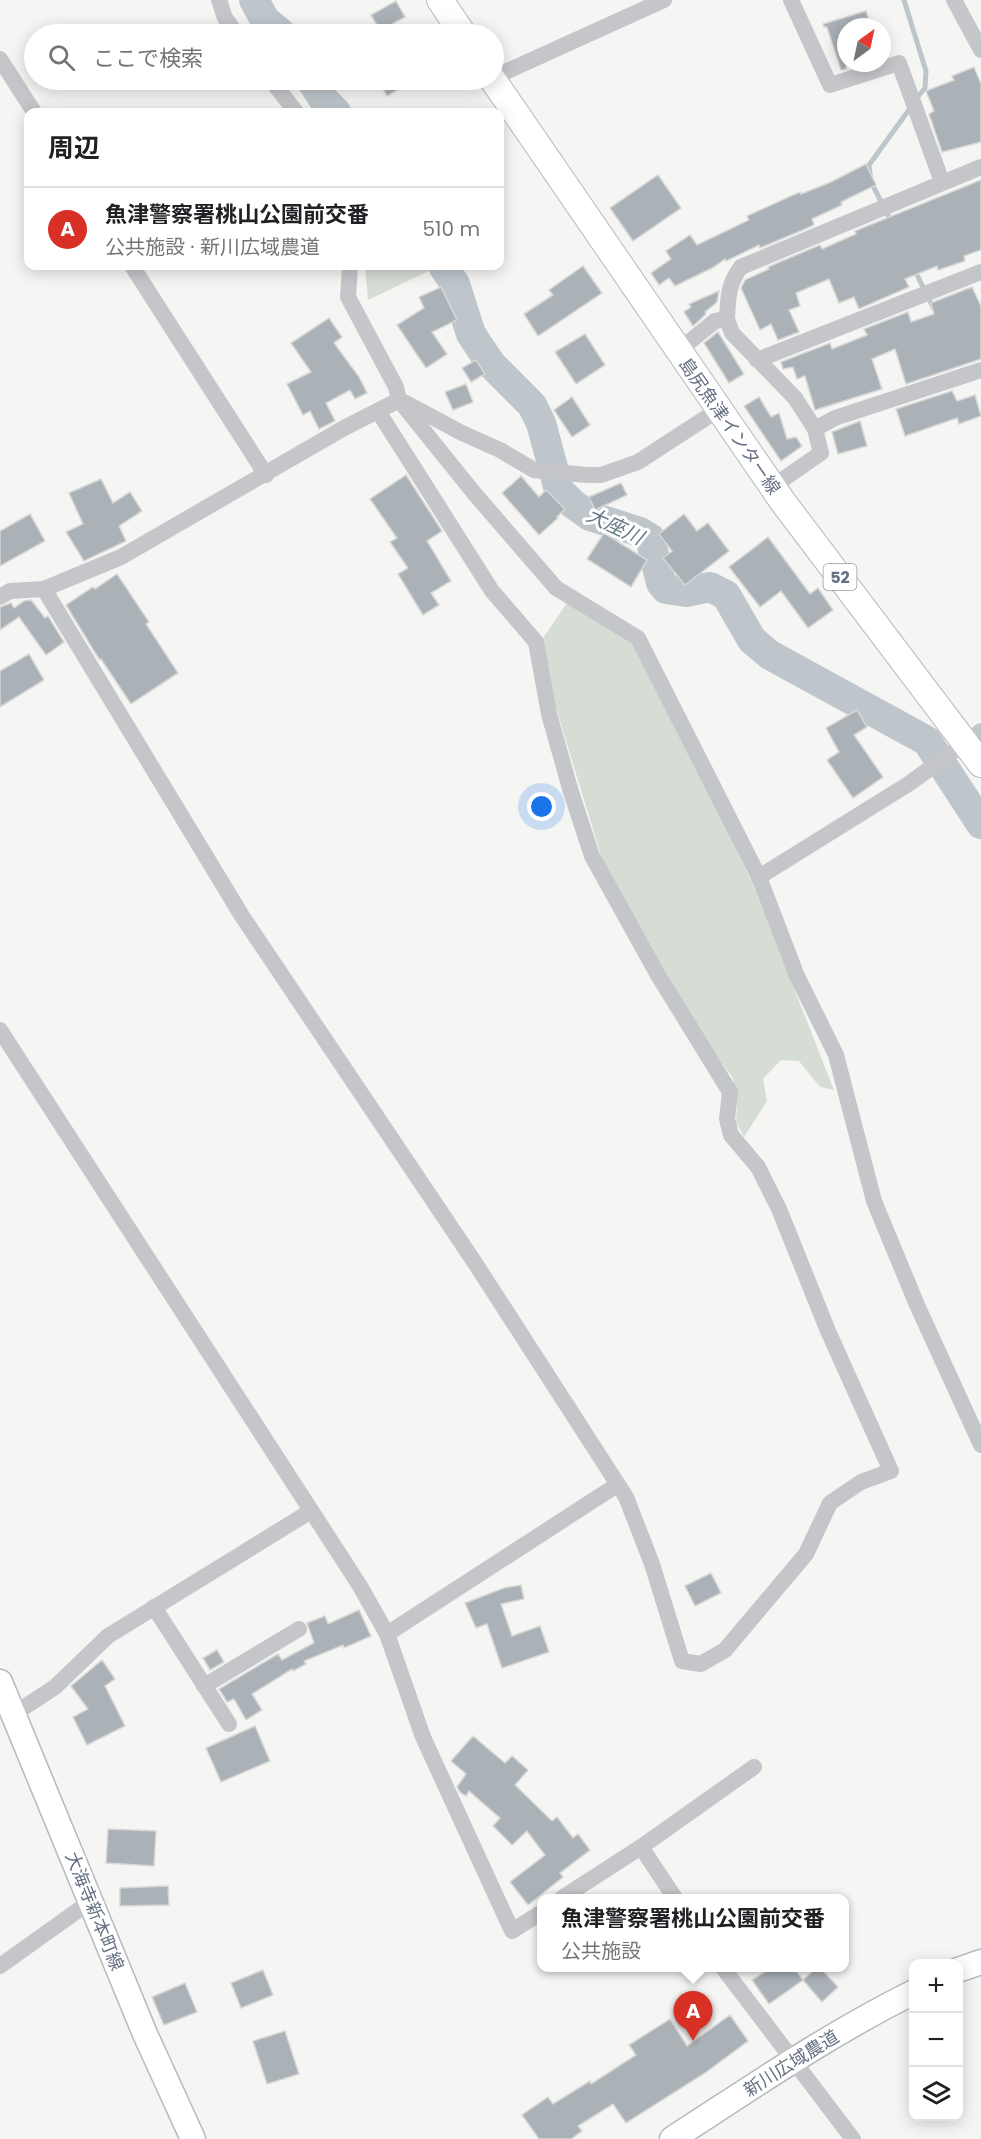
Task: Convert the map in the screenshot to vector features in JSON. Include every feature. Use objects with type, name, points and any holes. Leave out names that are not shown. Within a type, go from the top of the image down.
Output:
[{"type":"main road","points":[[440,0],[456,24]]},
{"type":"main road","name":"島尻魚津インター線","points":[[501,90],[772,487],[973,737],[981,764]]},
{"type":"main road","name":"大海寺新本町線","points":[[0,1682],[145,2034],[193,2139]]},
{"type":"main road","points":[[963,1968],[981,1962]]},
{"type":"main road","name":"新川広域農道","points":[[672,2139],[794,2061],[885,2006],[909,1994]]},
{"type":"street","points":[[219,0],[230,24]]},
{"type":"street","points":[[504,73],[664,0]]},
{"type":"street","points":[[791,0],[830,85],[899,63],[942,182]]},
{"type":"street","points":[[954,0],[981,50]]},
{"type":"street","points":[[0,59],[31,108]]},
{"type":"street","points":[[279,90],[293,108]]},
{"type":"street","points":[[772,487],[821,453],[815,429],[795,398],[732,333],[727,319],[728,293],[733,278],[741,267],[981,167]]},
{"type":"street","points":[[135,270],[266,475]]},
{"type":"street","points":[[350,270],[348,297],[396,387],[399,400],[474,494],[556,588],[638,638],[759,877],[797,976],[836,1055],[874,1201],[917,1305],[981,1445]]},
{"type":"street","points":[[756,360],[981,272]]},
{"type":"street","points":[[678,351],[715,321],[727,319]]},
{"type":"street","points":[[815,429],[835,418],[981,370]]},
{"type":"street","points":[[399,400],[462,434],[500,450],[534,470],[587,475],[601,474],[638,462],[718,410]]},
{"type":"street","points":[[0,597],[10,591],[44,589],[121,557],[344,428],[399,400]]},
{"type":"street","points":[[44,589],[242,916],[477,1266],[547,1377],[594,1444],[626,1497],[652,1564],[682,1661],[701,1664],[725,1650],[806,1554],[830,1503],[861,1482],[891,1471],[828,1331],[779,1209],[758,1167],[731,1135],[727,1119],[730,1092],[658,975],[592,856],[549,714],[536,642],[492,591],[378,411]]},
{"type":"street","points":[[759,877],[910,783],[973,737]]},
{"type":"street","points":[[0,1030],[360,1586],[387,1634],[423,1737],[512,1931],[537,1915]]},
{"type":"street","points":[[387,1634],[617,1485]]},
{"type":"street","points":[[14,1714],[55,1687],[108,1636],[311,1511]]},
{"type":"street","points":[[154,1607],[229,1724]]},
{"type":"street","points":[[204,1686],[299,1629]]},
{"type":"street","points":[[570,1894],[754,1767]]},
{"type":"street","points":[[641,1847],[672,1894]]},
{"type":"street","points":[[0,1966],[91,1901]]},
{"type":"street","points":[[726,1972],[853,2139]]},
{"type":"shaded area","points":[[365,270],[431,270],[368,300]]},
{"type":"shaded area","points":[[567,603],[636,644],[752,882],[834,1090],[820,1087],[799,1061],[781,1060],[763,1079],[767,1101],[744,1137],[736,1122],[737,1105],[733,1078],[704,1039],[603,862],[549,685],[543,638]]},
{"type":"building","points":[[396,1],[405,17],[392,24],[376,24],[371,15]]},
{"type":"building","points":[[866,11],[868,18],[843,18]]},
{"type":"building","points":[[837,20],[837,58],[827,27],[823,24]]},
{"type":"building","points":[[974,67],[981,84],[981,142],[942,152],[929,114],[934,111],[926,91],[954,80],[952,76]]},
{"type":"building","points":[[384,90],[398,90],[387,96]]},
{"type":"building","points":[[866,164],[876,185],[812,219],[814,224],[812,226],[760,248],[759,245],[726,261],[725,259],[675,286],[669,278],[659,285],[651,273],[671,259],[666,251],[690,235],[697,245],[749,220],[747,216],[800,192],[801,194],[831,182]]},
{"type":"building","points":[[658,175],[681,208],[633,241],[610,208]]},
{"type":"building","points":[[981,180],[981,250],[964,256],[965,261],[938,270],[937,266],[905,279],[909,287],[859,309],[854,297],[839,303],[829,279],[796,293],[800,306],[789,310],[799,332],[778,340],[771,324],[760,330],[741,288],[745,280],[769,269],[768,267],[820,245],[822,249],[856,234],[855,231]]},
{"type":"building","points":[[583,266],[602,293],[538,336],[524,314],[553,295],[549,290]]},
{"type":"building","points":[[441,287],[457,320],[432,332],[447,354],[426,368],[397,325],[424,308],[419,297]]},
{"type":"building","points":[[972,287],[981,306],[981,359],[906,384],[895,349],[872,359],[882,389],[815,410],[805,376],[797,379],[793,367],[783,369],[781,362],[830,343],[832,349],[867,335],[864,329],[908,312],[911,322],[934,314],[931,303]]},
{"type":"building","points":[[719,291],[717,302],[693,326],[684,312],[691,307],[689,304]]},
{"type":"building","points":[[329,318],[342,337],[334,343],[359,377],[367,393],[355,399],[350,390],[326,403],[335,421],[319,429],[310,411],[303,415],[287,384],[311,372],[291,343]]},
{"type":"building","points":[[718,332],[744,374],[729,383],[704,343]]},
{"type":"building","points":[[585,334],[605,365],[576,384],[555,352]]},
{"type":"building","points":[[476,360],[485,374],[471,382],[462,368]]},
{"type":"building","points":[[466,384],[473,402],[453,410],[445,392]]},
{"type":"building","points":[[952,391],[957,401],[975,395],[981,416],[959,424],[957,418],[905,436],[896,409]]},
{"type":"building","points":[[572,397],[590,425],[572,437],[554,410]]},
{"type":"building","points":[[759,397],[771,417],[779,413],[787,439],[796,437],[802,446],[781,461],[744,406]]},
{"type":"building","points":[[860,421],[867,446],[838,454],[832,432]]},
{"type":"building","points":[[406,475],[442,531],[427,541],[451,581],[431,593],[439,605],[423,615],[398,574],[408,568],[390,542],[397,538],[370,499]]},
{"type":"building","points":[[521,476],[539,497],[546,490],[565,509],[539,535],[502,493]]},
{"type":"building","points":[[101,479],[113,503],[130,492],[142,511],[119,526],[126,541],[84,561],[66,532],[83,524],[69,493]]},
{"type":"building","points":[[621,483],[627,495],[595,510],[589,497]]},
{"type":"building","points":[[30,514],[45,541],[0,566],[0,531]]},
{"type":"building","points":[[684,514],[697,531],[708,523],[729,551],[685,585],[663,558],[672,551],[659,534]]},
{"type":"building","points":[[604,533],[647,560],[631,587],[587,559]]},
{"type":"building","points":[[768,537],[810,594],[818,588],[833,610],[808,628],[781,591],[760,607],[729,567]]},
{"type":"building","points":[[117,574],[149,622],[146,624],[178,673],[131,704],[94,651],[66,605]]},
{"type":"building","points":[[31,600],[45,618],[48,616],[64,642],[46,655],[19,617],[0,630],[0,607],[11,603],[14,608],[24,601]]},
{"type":"building","points":[[29,654],[44,680],[0,707],[0,671]]},
{"type":"building","points":[[857,710],[867,727],[854,735],[883,777],[853,798],[827,760],[839,752],[826,728]]},
{"type":"building","points":[[711,1573],[721,1593],[695,1606],[685,1586]]},
{"type":"building","points":[[521,1585],[524,1599],[501,1604],[512,1636],[540,1626],[549,1652],[502,1668],[487,1624],[476,1628],[465,1603],[504,1588]]},
{"type":"building","points":[[359,1610],[371,1636],[344,1648],[343,1645],[304,1661],[306,1664],[293,1671],[292,1669],[252,1694],[262,1710],[246,1720],[234,1699],[227,1702],[219,1689],[278,1654],[282,1660],[314,1643],[307,1623],[325,1616],[328,1624]]},
{"type":"building","points":[[217,1650],[224,1662],[210,1670],[203,1658]]},
{"type":"building","points":[[102,1660],[115,1679],[105,1686],[125,1726],[87,1745],[73,1717],[88,1709],[71,1686]]},
{"type":"building","points":[[255,1726],[270,1761],[221,1782],[206,1748]]},
{"type":"building","points":[[473,1736],[505,1763],[512,1756],[528,1770],[515,1785],[552,1821],[557,1817],[573,1838],[578,1834],[590,1850],[560,1873],[563,1877],[542,1894],[537,1894],[537,1898],[528,1905],[510,1882],[545,1855],[527,1831],[512,1845],[493,1826],[500,1818],[469,1791],[466,1796],[460,1792],[457,1787],[466,1774],[451,1761]]},
{"type":"building","points":[[108,1829],[156,1831],[154,1866],[106,1863]]},
{"type":"building","points":[[168,1886],[169,1905],[120,1906],[120,1888]]},
{"type":"building","points":[[263,1970],[273,1995],[241,2008],[231,1983]]},
{"type":"building","points":[[765,1972],[797,1972],[803,1980],[769,2004],[752,1980]]},
{"type":"building","points":[[812,1972],[824,1972],[838,1987],[822,2002],[803,1980]]},
{"type":"building","points":[[185,1983],[197,2012],[164,2025],[152,1997]]},
{"type":"building","points":[[730,2015],[748,2041],[705,2073],[626,2123],[613,2104],[578,2126],[582,2131],[571,2139],[539,2139],[522,2115],[548,2097],[553,2104],[590,2081],[591,2084],[636,2055],[629,2045],[670,2019],[687,2046]]},
{"type":"building","points":[[285,2031],[299,2074],[267,2084],[253,2041]]},
{"type":"waterway","name":"大座川","points":[[254,0],[265,20],[270,24]]},
{"type":"waterway","points":[[904,0],[926,71],[925,88],[916,99]]},
{"type":"waterway","name":"大座川","points":[[318,90],[332,108]]},
{"type":"waterway","points":[[892,223],[871,182],[869,165],[911,107]]},
{"type":"waterway","points":[[914,269],[934,309]]},
{"type":"waterway","name":"大座川","points":[[446,270],[455,284],[471,334],[491,364],[532,405],[541,423],[559,490],[590,516],[640,532],[650,538],[661,583],[666,589],[686,592],[710,587],[726,595],[752,640],[770,655],[927,741],[981,824]]},
{"type":"place","name":"魚津警察署桃山公園前交番","points":[[693,2041]]}]
